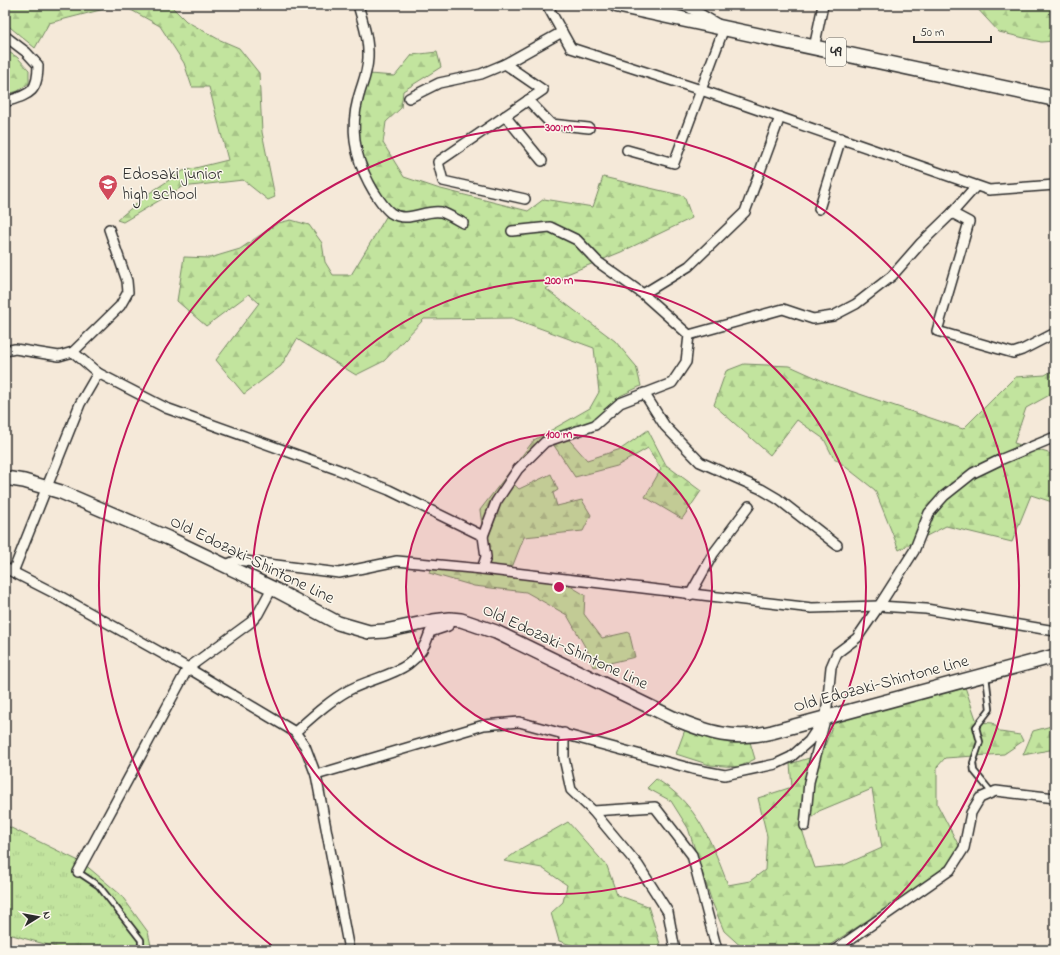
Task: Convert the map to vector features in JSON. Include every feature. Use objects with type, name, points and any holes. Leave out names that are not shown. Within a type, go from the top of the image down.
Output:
[{"type":"main road","name":"49","points":[[616,5],[1055,99]]},
{"type":"street","points":[[358,5],[368,40],[366,79],[358,99],[354,124],[355,145],[360,167],[372,189],[391,212],[405,218],[441,212],[463,223]]},
{"type":"street","points":[[547,5],[571,48],[701,90],[989,190],[1055,185]]},
{"type":"street","points":[[627,150],[674,162],[724,28],[685,5]]},
{"type":"street","points":[[814,48],[822,5]]},
{"type":"street","points":[[409,98],[439,83],[481,74],[505,64],[562,32]]},
{"type":"street","points":[[5,36],[26,52],[38,66],[38,82],[33,90],[5,102]]},
{"type":"street","points":[[505,64],[543,90],[438,162],[443,181],[525,199]]},
{"type":"street","points":[[528,100],[551,124],[589,128]]},
{"type":"street","points":[[505,116],[542,161]]},
{"type":"street","points":[[643,294],[689,266],[745,212],[780,117]]},
{"type":"street","points":[[820,209],[841,138]]},
{"type":"street","points":[[689,335],[783,309],[813,319],[833,316],[856,304],[892,276],[921,243],[952,213],[976,186]]},
{"type":"street","points":[[952,213],[969,222],[937,331],[1012,353],[1022,350],[1055,332]]},
{"type":"street","points":[[512,231],[550,227],[578,240],[598,262],[643,294],[689,335]]},
{"type":"street","points":[[5,351],[15,348],[59,356],[73,352],[120,306],[128,292],[127,281],[109,229]]},
{"type":"street","points":[[482,569],[486,557],[483,536],[496,502],[518,469],[545,442],[595,425],[620,403],[672,383],[686,362],[689,335]]},
{"type":"street","points":[[73,352],[98,373],[166,408],[339,470],[389,490],[483,536]]},
{"type":"street","points":[[98,373],[80,404],[47,488],[9,570],[188,668],[295,732],[305,746],[316,775],[350,950]]},
{"type":"street","points":[[644,393],[665,426],[700,462],[761,489],[778,499],[837,545]]},
{"type":"street","points":[[805,826],[809,782],[826,716],[831,667],[837,653],[857,638],[879,606],[914,551],[929,514],[944,496],[973,474],[1002,459],[1055,438]]},
{"type":"street","name":"Old Edozaki-Shintone Line","points":[[5,478],[47,488],[168,538],[226,565],[338,623],[369,632],[385,631],[450,619],[462,620],[496,632],[673,718],[715,733],[743,737],[758,736],[826,716],[1055,656]]},
{"type":"street","points":[[690,595],[713,554],[749,506]]},
{"type":"street","points":[[226,565],[236,560],[339,573],[396,561],[482,569],[690,595],[812,608],[879,606],[926,609],[1055,631]]},
{"type":"street","points":[[78,872],[188,668],[251,622],[258,614],[272,588]]},
{"type":"street","points":[[295,732],[330,702],[349,690],[393,674],[410,664],[427,643],[430,632],[448,626],[450,619]]},
{"type":"street","points":[[316,775],[484,725],[519,722],[655,759],[725,775],[776,764],[791,757],[809,741],[826,716]]},
{"type":"street","points":[[564,733],[564,758],[571,790],[593,811],[638,865],[668,912],[675,950]]},
{"type":"street","points":[[835,950],[950,870],[964,848],[971,813],[980,798],[996,792],[1055,798]]},
{"type":"street","points":[[593,811],[656,807],[692,856],[717,950]]},
{"type":"lane","points":[[986,675],[990,709],[976,727],[980,742],[973,763],[974,771],[992,793]]},
{"type":"lane","points":[[78,872],[100,886],[141,940],[141,950]]},
{"type":"green space","points":[[5,5],[120,5],[49,23],[35,48],[5,23]]},
{"type":"green space","points":[[122,5],[170,5],[186,21],[218,39],[239,48],[259,73],[262,132],[275,197],[268,200],[243,180],[182,187],[123,222],[117,220],[148,194],[183,171],[228,160],[209,87],[192,87],[184,63],[160,26]]},
{"type":"green space","points":[[974,5],[1055,5],[1055,41],[1041,42],[999,32]]},
{"type":"green space","points":[[5,50],[17,57],[29,70],[29,83],[18,91],[5,95]]},
{"type":"green space","points":[[437,52],[441,67],[403,91],[401,108],[386,122],[383,143],[404,177],[437,188],[528,211],[544,199],[593,207],[603,177],[684,196],[692,218],[621,252],[567,274],[546,289],[615,341],[636,366],[641,386],[620,396],[592,426],[563,433],[587,460],[621,449],[648,430],[666,465],[701,491],[682,519],[645,497],[661,469],[648,448],[617,466],[575,477],[549,438],[509,480],[519,489],[551,474],[558,490],[553,493],[557,506],[582,500],[591,515],[583,531],[524,537],[511,570],[555,577],[585,595],[584,614],[602,638],[629,632],[635,657],[593,667],[588,652],[567,615],[526,592],[474,586],[429,573],[435,561],[482,569],[486,557],[480,510],[534,440],[590,408],[599,392],[594,348],[512,318],[424,319],[384,361],[356,375],[297,339],[281,366],[244,394],[216,360],[259,303],[249,294],[206,326],[177,301],[184,257],[210,258],[240,249],[278,223],[291,220],[309,225],[322,243],[325,262],[333,275],[351,275],[392,207],[381,203],[351,139],[369,74],[395,76],[412,55]]},
{"type":"green space","points":[[744,364],[790,366],[830,384],[963,429],[1015,377],[1045,375],[1055,369],[1055,392],[1026,408],[1014,443],[1055,455],[1055,503],[1031,495],[1012,542],[946,526],[899,550],[875,490],[833,457],[824,439],[797,420],[770,455],[714,405],[726,371]]},
{"type":"green space","points":[[965,687],[977,722],[993,723],[1000,732],[1020,735],[1023,741],[1004,754],[945,758],[937,767],[937,804],[959,846],[947,865],[911,892],[822,950],[745,950],[724,931],[712,902],[688,828],[671,801],[647,788],[656,779],[670,789],[693,812],[709,839],[728,885],[750,881],[765,870],[767,836],[758,798],[792,787],[790,764],[822,754],[835,718]],"holes":[[[872,789],[882,848],[844,865],[815,868],[801,827],[819,811]]]},
{"type":"green space","points":[[1055,725],[1055,749],[1023,755],[1033,731]]},
{"type":"green space","points":[[686,727],[721,738],[750,742],[755,759],[739,767],[710,765],[676,754]]},
{"type":"green space","points":[[568,822],[607,866],[617,895],[648,906],[662,950],[578,950],[577,947],[559,941],[551,913],[563,902],[567,885],[542,868],[504,861],[522,848]]},
{"type":"green space","points":[[5,825],[83,863],[121,895],[148,932],[152,950],[66,950],[5,933]]},
{"type":"place","name":"Edosaki junior high school","points":[[108,201]]}]
